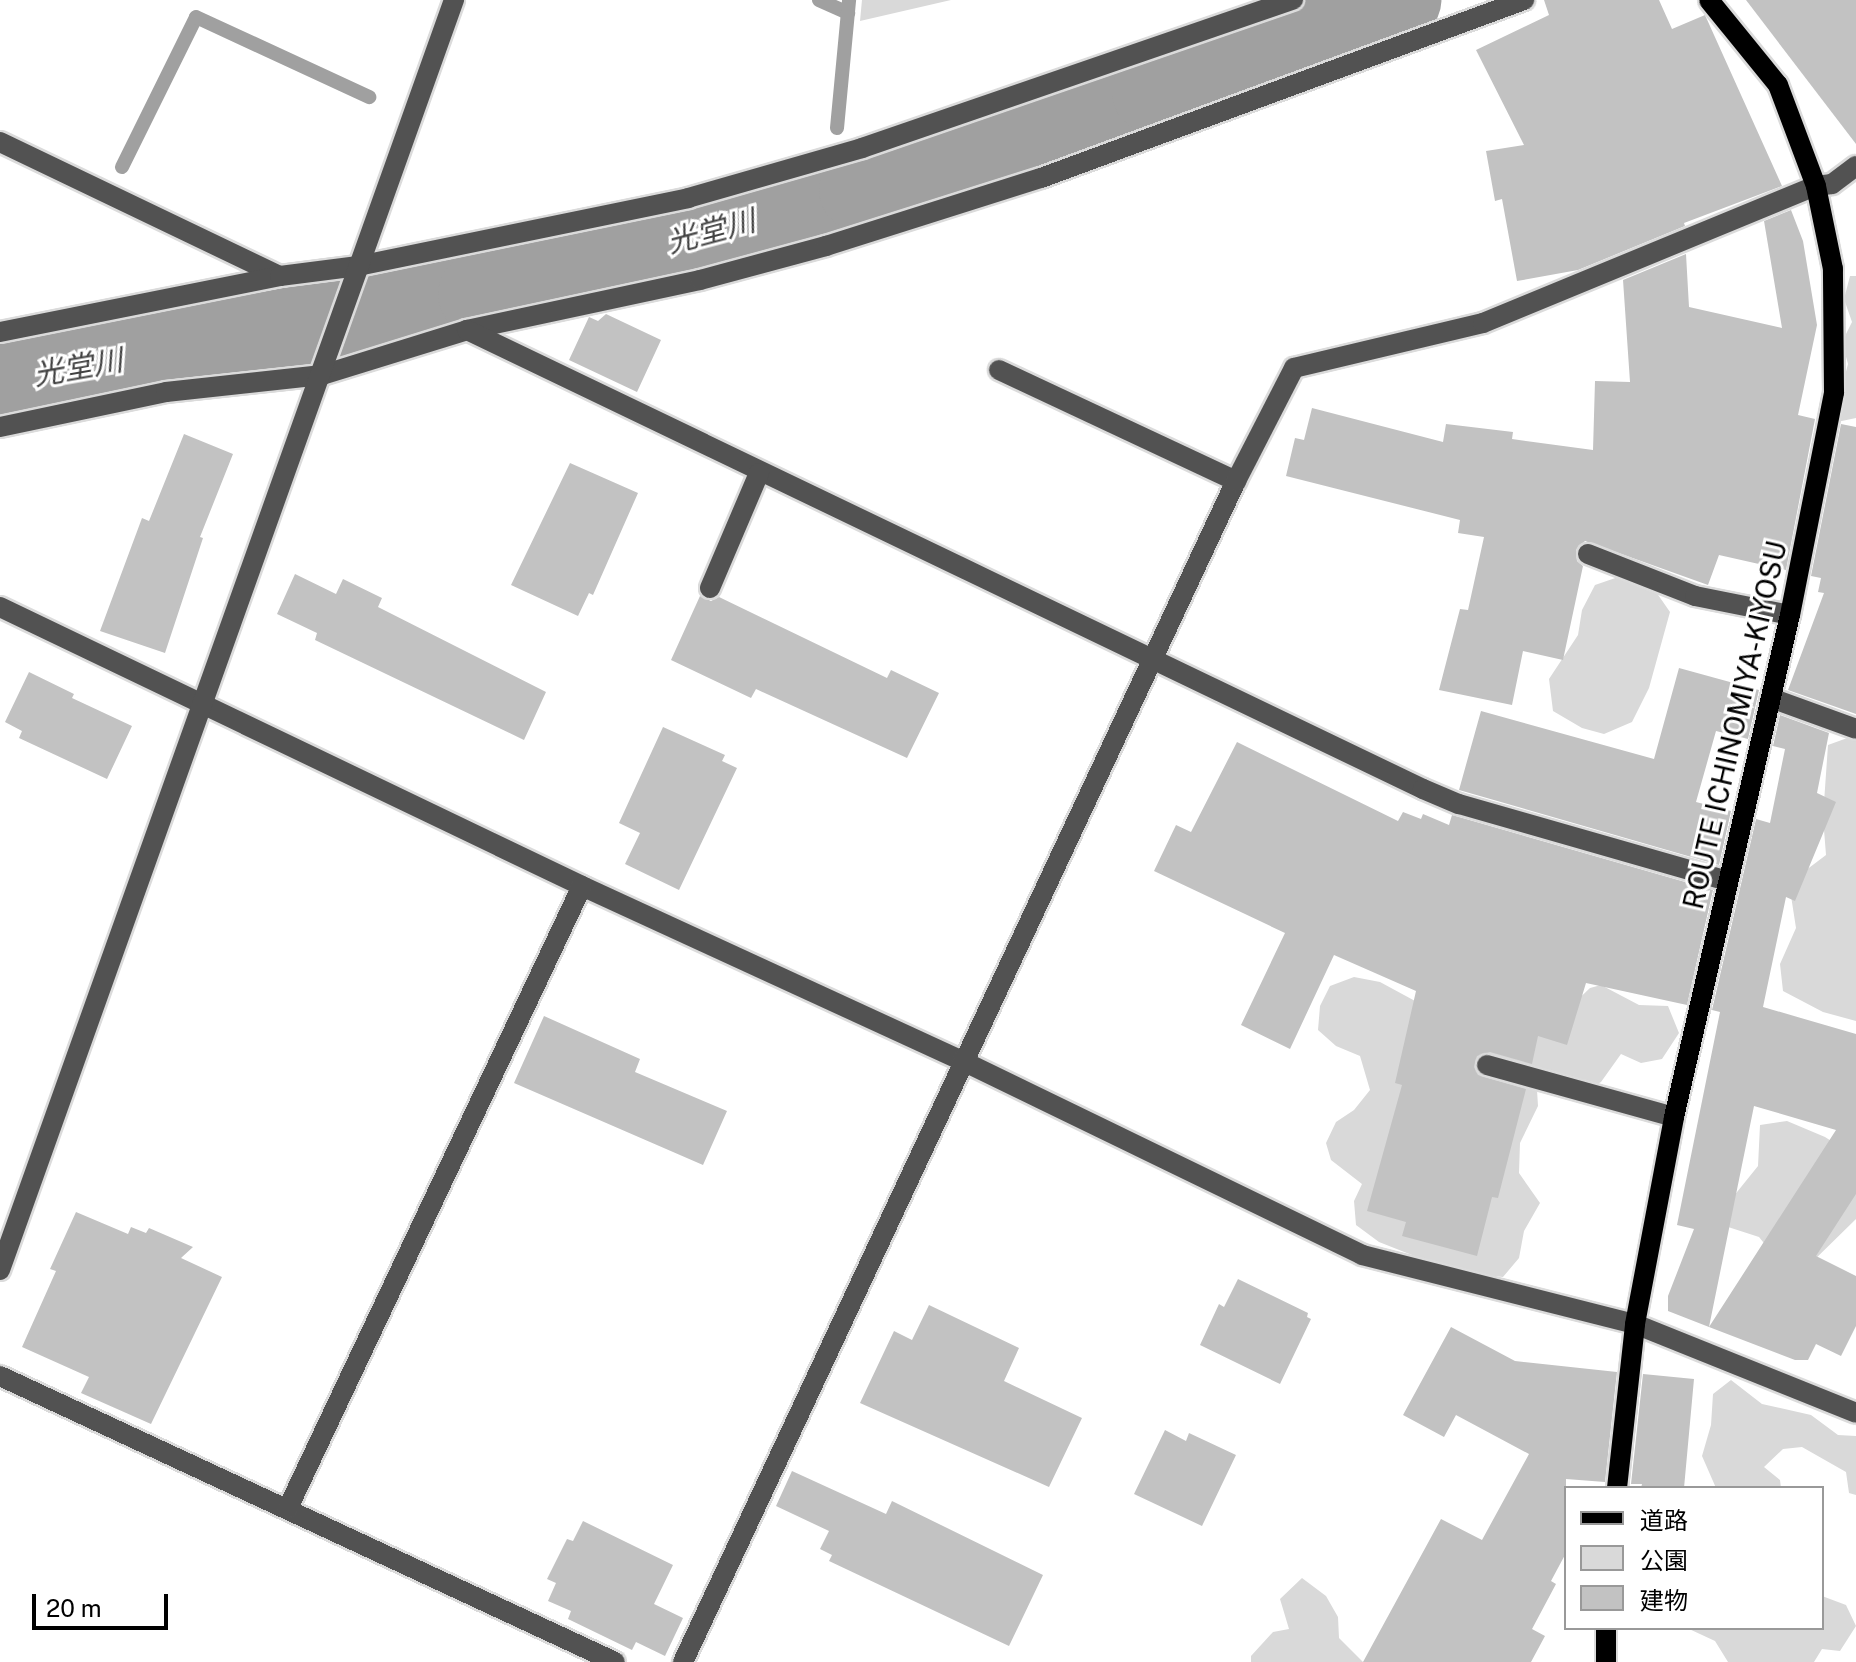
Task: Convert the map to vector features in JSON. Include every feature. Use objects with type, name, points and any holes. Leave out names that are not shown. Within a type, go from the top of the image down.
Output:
[{"type":"main road","name":"ROUTE ICHINOMIYA-KIYOSU","points":[[1617,1486],[1635,1324],[1674,1117],[1790,615],[1834,392],[1833,269],[1816,186],[1778,85],[1709,0]]},
{"type":"main road","points":[[1606,1630],[1606,1662]]},
{"type":"street","points":[[0,1270],[454,0]]},
{"type":"street","points":[[0,332],[280,276],[357,269],[688,198],[862,148],[1293,0]]},
{"type":"street","points":[[0,427],[166,392],[324,367],[467,330],[700,280],[840,242],[1041,178],[1524,0]]},
{"type":"street","points":[[0,142],[280,276]]},
{"type":"street","points":[[683,1662],[1236,481],[1294,368],[1483,323],[1816,186],[1832,184],[1856,166]]},
{"type":"street","points":[[467,330],[759,473],[1154,657],[1459,804],[1728,881]]},
{"type":"street","points":[[999,370],[1236,481]]},
{"type":"street","points":[[710,588],[759,473]]},
{"type":"street","points":[[1588,554],[1695,596],[1790,615]]},
{"type":"street","points":[[0,607],[582,886],[963,1061],[1362,1255],[1635,1324],[1856,1413]]},
{"type":"street","points":[[1771,698],[1856,729]]},
{"type":"street","points":[[288,1508],[582,886]]},
{"type":"street","points":[[1487,1065],[1674,1117]]},
{"type":"street","points":[[0,1376],[615,1662]]},
{"type":"green space","points":[[862,0],[951,0],[860,21]]},
{"type":"green space","points":[[1850,276],[1856,276],[1856,418],[1837,422],[1837,410],[1845,400],[1842,387],[1848,364],[1842,342],[1852,322],[1844,299]]},
{"type":"green space","points":[[1624,575],[1654,589],[1670,612],[1649,688],[1632,722],[1604,734],[1582,728],[1553,711],[1549,679],[1578,635],[1582,610],[1595,585]]},
{"type":"green space","points":[[1850,737],[1856,739],[1856,1021],[1823,1012],[1783,991],[1780,964],[1796,928],[1789,883],[1826,855],[1823,817],[1828,745]]},
{"type":"green space","points":[[1354,977],[1380,982],[1428,1008],[1567,1010],[1590,988],[1601,985],[1639,1005],[1668,1006],[1679,1033],[1662,1059],[1641,1063],[1621,1054],[1601,1082],[1594,1086],[1567,1078],[1537,1090],[1538,1106],[1520,1143],[1519,1173],[1540,1203],[1524,1231],[1519,1258],[1503,1277],[1455,1272],[1379,1242],[1356,1225],[1354,1201],[1362,1184],[1331,1160],[1326,1143],[1336,1122],[1354,1110],[1370,1090],[1360,1056],[1336,1046],[1318,1030],[1320,1006],[1330,986]]},
{"type":"green space","points":[[1787,1121],[1825,1137],[1856,1157],[1856,1219],[1805,1269],[1776,1258],[1759,1237],[1725,1226],[1733,1197],[1758,1166],[1760,1125]]},
{"type":"green space","points":[[1731,1380],[1762,1404],[1811,1415],[1838,1435],[1856,1436],[1856,1495],[1849,1493],[1846,1472],[1802,1447],[1783,1449],[1764,1467],[1780,1480],[1781,1486],[1715,1486],[1702,1456],[1711,1425],[1713,1394]]},
{"type":"green space","points":[[1302,1578],[1326,1596],[1338,1617],[1339,1638],[1363,1662],[1251,1662],[1251,1656],[1273,1632],[1289,1629],[1280,1599]]},
{"type":"green space","points":[[1824,1597],[1846,1605],[1856,1626],[1840,1651],[1822,1649],[1814,1662],[1728,1662],[1715,1641],[1691,1630],[1824,1630]]},
{"type":"building","points":[[1544,0],[1659,0],[1672,29],[1705,15],[1782,186],[1684,223],[1685,226],[1578,270],[1517,281],[1502,199],[1495,201],[1486,151],[1524,145],[1476,50],[1549,15]]},
{"type":"building","points":[[1746,0],[1856,0],[1856,144]]},
{"type":"building","points":[[1791,210],[1803,241],[1817,325],[1798,415],[1815,419],[1786,570],[1719,555],[1708,585],[1585,541],[1576,550],[1577,561],[1583,566],[1563,660],[1523,651],[1512,705],[1439,690],[1460,609],[1468,610],[1484,537],[1458,533],[1460,520],[1286,476],[1295,438],[1304,440],[1312,408],[1443,442],[1446,424],[1513,432],[1512,439],[1593,450],[1595,381],[1630,382],[1623,280],[1686,254],[1689,307],[1782,328],[1764,221]]},
{"type":"building","points":[[606,314],[661,340],[637,392],[569,360],[589,317],[598,321]]},
{"type":"building","points":[[1841,424],[1856,427],[1856,714],[1788,690],[1824,593],[1818,592],[1821,578],[1811,576]]},
{"type":"building","points":[[184,434],[233,454],[200,537],[203,538],[165,653],[100,631],[142,518],[149,521]]},
{"type":"building","points":[[570,463],[638,493],[593,595],[589,593],[578,616],[511,585]]},
{"type":"building","points":[[295,574],[336,594],[343,579],[382,598],[378,607],[546,692],[524,740],[315,640],[317,633],[277,614]]},
{"type":"building","points":[[700,596],[711,601],[719,597],[887,678],[891,670],[939,693],[907,758],[756,689],[751,698],[671,660]]},
{"type":"building","points":[[1679,668],[1759,690],[1748,739],[1716,731],[1696,802],[1731,811],[1719,865],[1459,790],[1481,711],[1654,759]]},
{"type":"building","points":[[29,672],[74,694],[72,698],[132,726],[107,779],[19,738],[22,731],[5,722]]},
{"type":"building","points":[[1780,715],[1829,733],[1817,793],[1836,802],[1795,901],[1786,897],[1763,1007],[1856,1034],[1856,1194],[1816,1256],[1856,1276],[1856,1326],[1841,1356],[1816,1344],[1808,1360],[1795,1360],[1709,1327],[1668,1311],[1668,1296],[1694,1229],[1677,1225],[1720,1012],[1712,1010],[1756,819],[1770,823],[1785,749],[1773,746]],"holes":[[[1754,1106],[1836,1130],[1709,1327]]]},
{"type":"building","points":[[663,727],[725,755],[722,761],[737,768],[679,890],[625,864],[640,833],[619,823]]},
{"type":"building","points":[[1237,742],[1398,821],[1403,812],[1421,819],[1423,814],[1449,825],[1452,815],[1713,890],[1687,1005],[1586,983],[1567,1045],[1538,1036],[1532,1064],[1490,1052],[1477,1056],[1474,1067],[1478,1075],[1526,1089],[1498,1198],[1492,1197],[1477,1256],[1402,1236],[1406,1222],[1367,1211],[1402,1085],[1395,1083],[1416,991],[1334,955],[1290,1049],[1241,1025],[1285,933],[1154,871],[1176,825],[1191,832]]},
{"type":"building","points":[[544,1016],[640,1059],[635,1072],[727,1111],[703,1165],[514,1083]]},
{"type":"building","points":[[76,1212],[128,1234],[131,1227],[146,1233],[149,1228],[193,1247],[181,1258],[222,1277],[151,1424],[81,1393],[89,1377],[22,1347],[56,1271],[50,1269]]},
{"type":"building","points":[[1238,1279],[1308,1313],[1307,1317],[1311,1319],[1280,1384],[1200,1345],[1219,1304],[1224,1307]]},
{"type":"building","points":[[929,1305],[1019,1348],[1004,1381],[1082,1418],[1049,1487],[860,1403],[894,1331],[912,1340]]},
{"type":"building","points":[[1451,1327],[1515,1361],[1617,1372],[1605,1482],[1566,1479],[1564,1557],[1551,1581],[1556,1584],[1532,1629],[1545,1636],[1531,1662],[1363,1662],[1441,1519],[1482,1540],[1529,1454],[1456,1415],[1444,1437],[1403,1415]]},
{"type":"building","points":[[1643,1374],[1694,1379],[1684,1486],[1631,1484]]},
{"type":"building","points":[[1165,1430],[1186,1441],[1189,1433],[1236,1455],[1202,1526],[1134,1494]]},
{"type":"building","points":[[792,1471],[886,1514],[892,1501],[1043,1575],[1009,1646],[829,1561],[832,1555],[820,1549],[829,1531],[776,1506]]},
{"type":"building","points":[[583,1521],[673,1565],[654,1604],[683,1618],[665,1656],[636,1642],[632,1650],[568,1619],[571,1611],[548,1601],[556,1583],[547,1579],[567,1539],[573,1541]]},
{"type":"waterway","points":[[819,0],[848,13]]},
{"type":"waterway","points":[[837,128],[849,0]]},
{"type":"waterway","name":"光堂川","points":[[0,381],[479,294],[860,190],[1153,92],[1400,0]]},
{"type":"waterway","points":[[122,167],[196,17],[369,97]]}]
